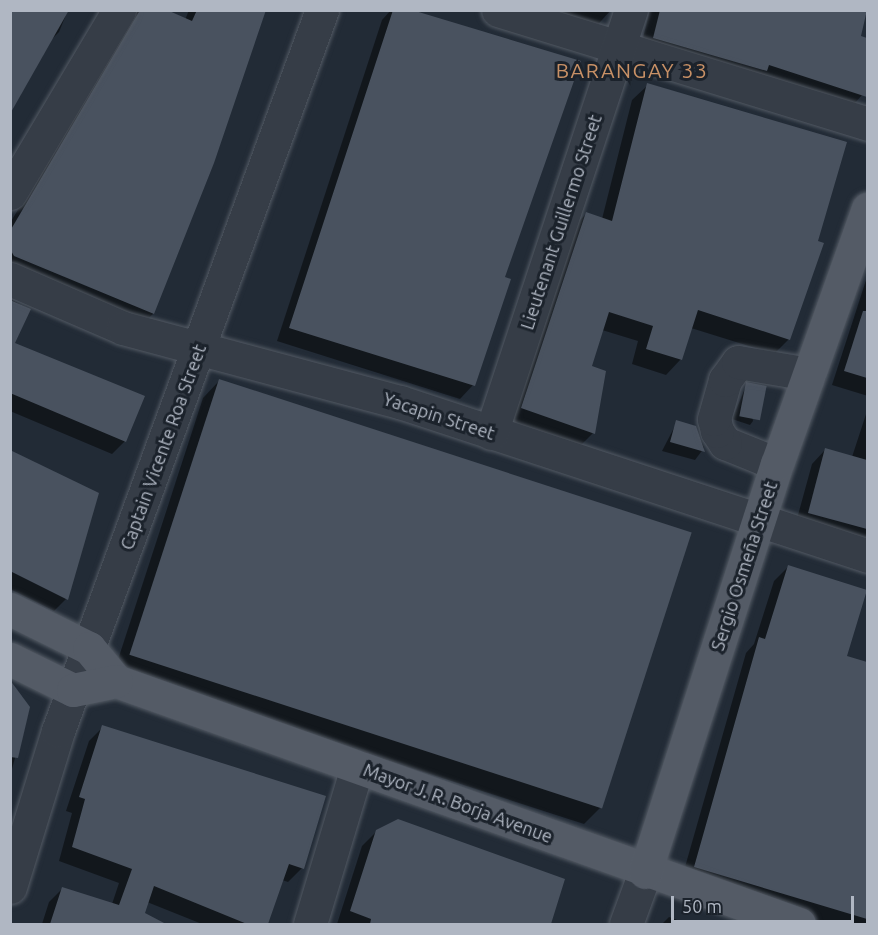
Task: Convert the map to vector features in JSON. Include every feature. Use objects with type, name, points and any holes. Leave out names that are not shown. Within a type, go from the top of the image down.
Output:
[{"type":"main road","name":"Sergio Osmeña Street","points":[[645,872],[777,464],[867,208]]},
{"type":"main road","points":[[10,609],[89,648],[116,681],[73,690],[10,659]]},
{"type":"main road","name":"Mayor J. R. Borja Avenue","points":[[116,681],[645,872],[799,924]]},
{"type":"street","points":[[10,193],[119,10]]},
{"type":"street","name":"Captain Vicente Roa Street","points":[[10,887],[73,690],[322,10]]},
{"type":"street","points":[[498,10],[867,124]]},
{"type":"street","name":"Lieutenant Guillermo Street","points":[[491,433],[631,10]]},
{"type":"street","name":"Yacapin Street","points":[[10,279],[123,328],[199,347],[491,433],[760,519],[867,556]]},
{"type":"street","points":[[777,464],[725,443],[717,431],[714,419],[725,380],[738,362],[809,374]]},
{"type":"street","points":[[310,924],[357,767]]},
{"type":"street","name":"Sergio Osmeña Street","points":[[626,924],[645,872]]},
{"type":"building","points":[[10,10],[69,10],[10,114]]},
{"type":"building","points":[[140,10],[167,10],[192,21],[197,10],[266,10],[214,163],[154,314],[14,256],[10,249],[10,231]]},
{"type":"building","points":[[393,10],[412,10],[581,61],[505,277],[511,279],[475,386],[289,328]]},
{"type":"building","points":[[660,10],[867,10],[861,36],[867,38],[867,97],[769,65],[767,71],[653,38]]},
{"type":"building","points":[[647,83],[847,142],[818,241],[824,243],[790,340],[698,310],[682,360],[646,349],[653,326],[609,312],[592,366],[606,371],[595,434],[521,408],[586,212],[612,221]]},
{"type":"building","points":[[10,300],[31,309],[15,343],[145,396],[126,442],[10,393]]},
{"type":"building","points":[[863,311],[867,311],[867,378],[844,371]]},
{"type":"building","points":[[219,379],[692,533],[602,808],[129,655]]},
{"type":"building","points":[[746,382],[767,386],[760,420],[739,416]]},
{"type":"building","points":[[676,420],[696,426],[705,452],[670,442]]},
{"type":"building","points":[[825,448],[867,460],[867,529],[808,513]]},
{"type":"building","points":[[10,450],[99,493],[68,600],[10,571]]},
{"type":"building","points":[[788,565],[867,590],[847,656],[867,662],[867,919],[694,867],[759,637],[765,639]]},
{"type":"building","points":[[10,680],[30,707],[18,758],[10,757]]},
{"type":"building","points":[[102,725],[326,796],[304,869],[289,864],[268,924],[247,924],[154,886],[145,913],[166,924],[50,924],[62,887],[119,905],[132,869],[72,847],[85,799],[79,797]]},
{"type":"building","points":[[398,819],[565,879],[551,924],[370,924],[371,919],[350,911],[376,830]]},
{"type":"district","name":"BARANGAY 33","points":[[632,70]]}]
